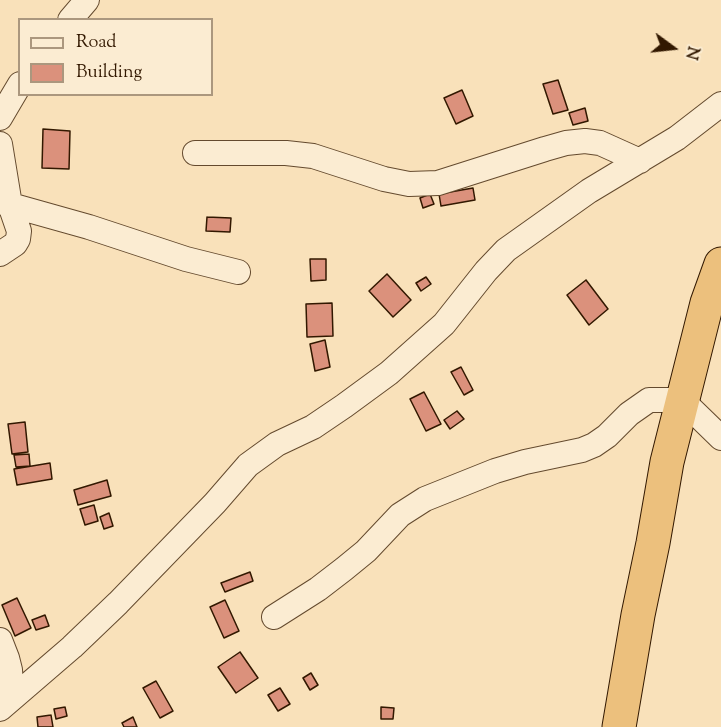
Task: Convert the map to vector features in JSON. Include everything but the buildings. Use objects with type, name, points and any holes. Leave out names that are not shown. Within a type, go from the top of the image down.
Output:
[{"type":"highway","points":[[619,727],[668,462],[707,303],[721,264]]},
{"type":"street","points":[[72,18],[87,0]]},
{"type":"street","points":[[0,118],[18,87]]},
{"type":"street","points":[[6,704],[72,647],[118,603],[215,503],[248,465],[277,444],[313,427],[389,373],[444,324],[486,271],[506,250],[589,191],[677,138],[721,104]]},
{"type":"street","points":[[195,153],[286,153],[313,156],[384,179],[409,184],[438,183],[566,143],[585,141],[600,143],[640,161]]},
{"type":"street","points":[[0,144],[5,203],[19,231],[18,239],[0,254]]},
{"type":"street","points":[[5,203],[89,227],[186,259],[238,272]]},
{"type":"street","points":[[274,617],[345,569],[366,551],[400,515],[425,499],[495,471],[594,445],[614,430],[629,414],[649,400],[682,400],[721,438]]},
{"type":"street","points":[[0,640],[10,670],[6,704]]}]
